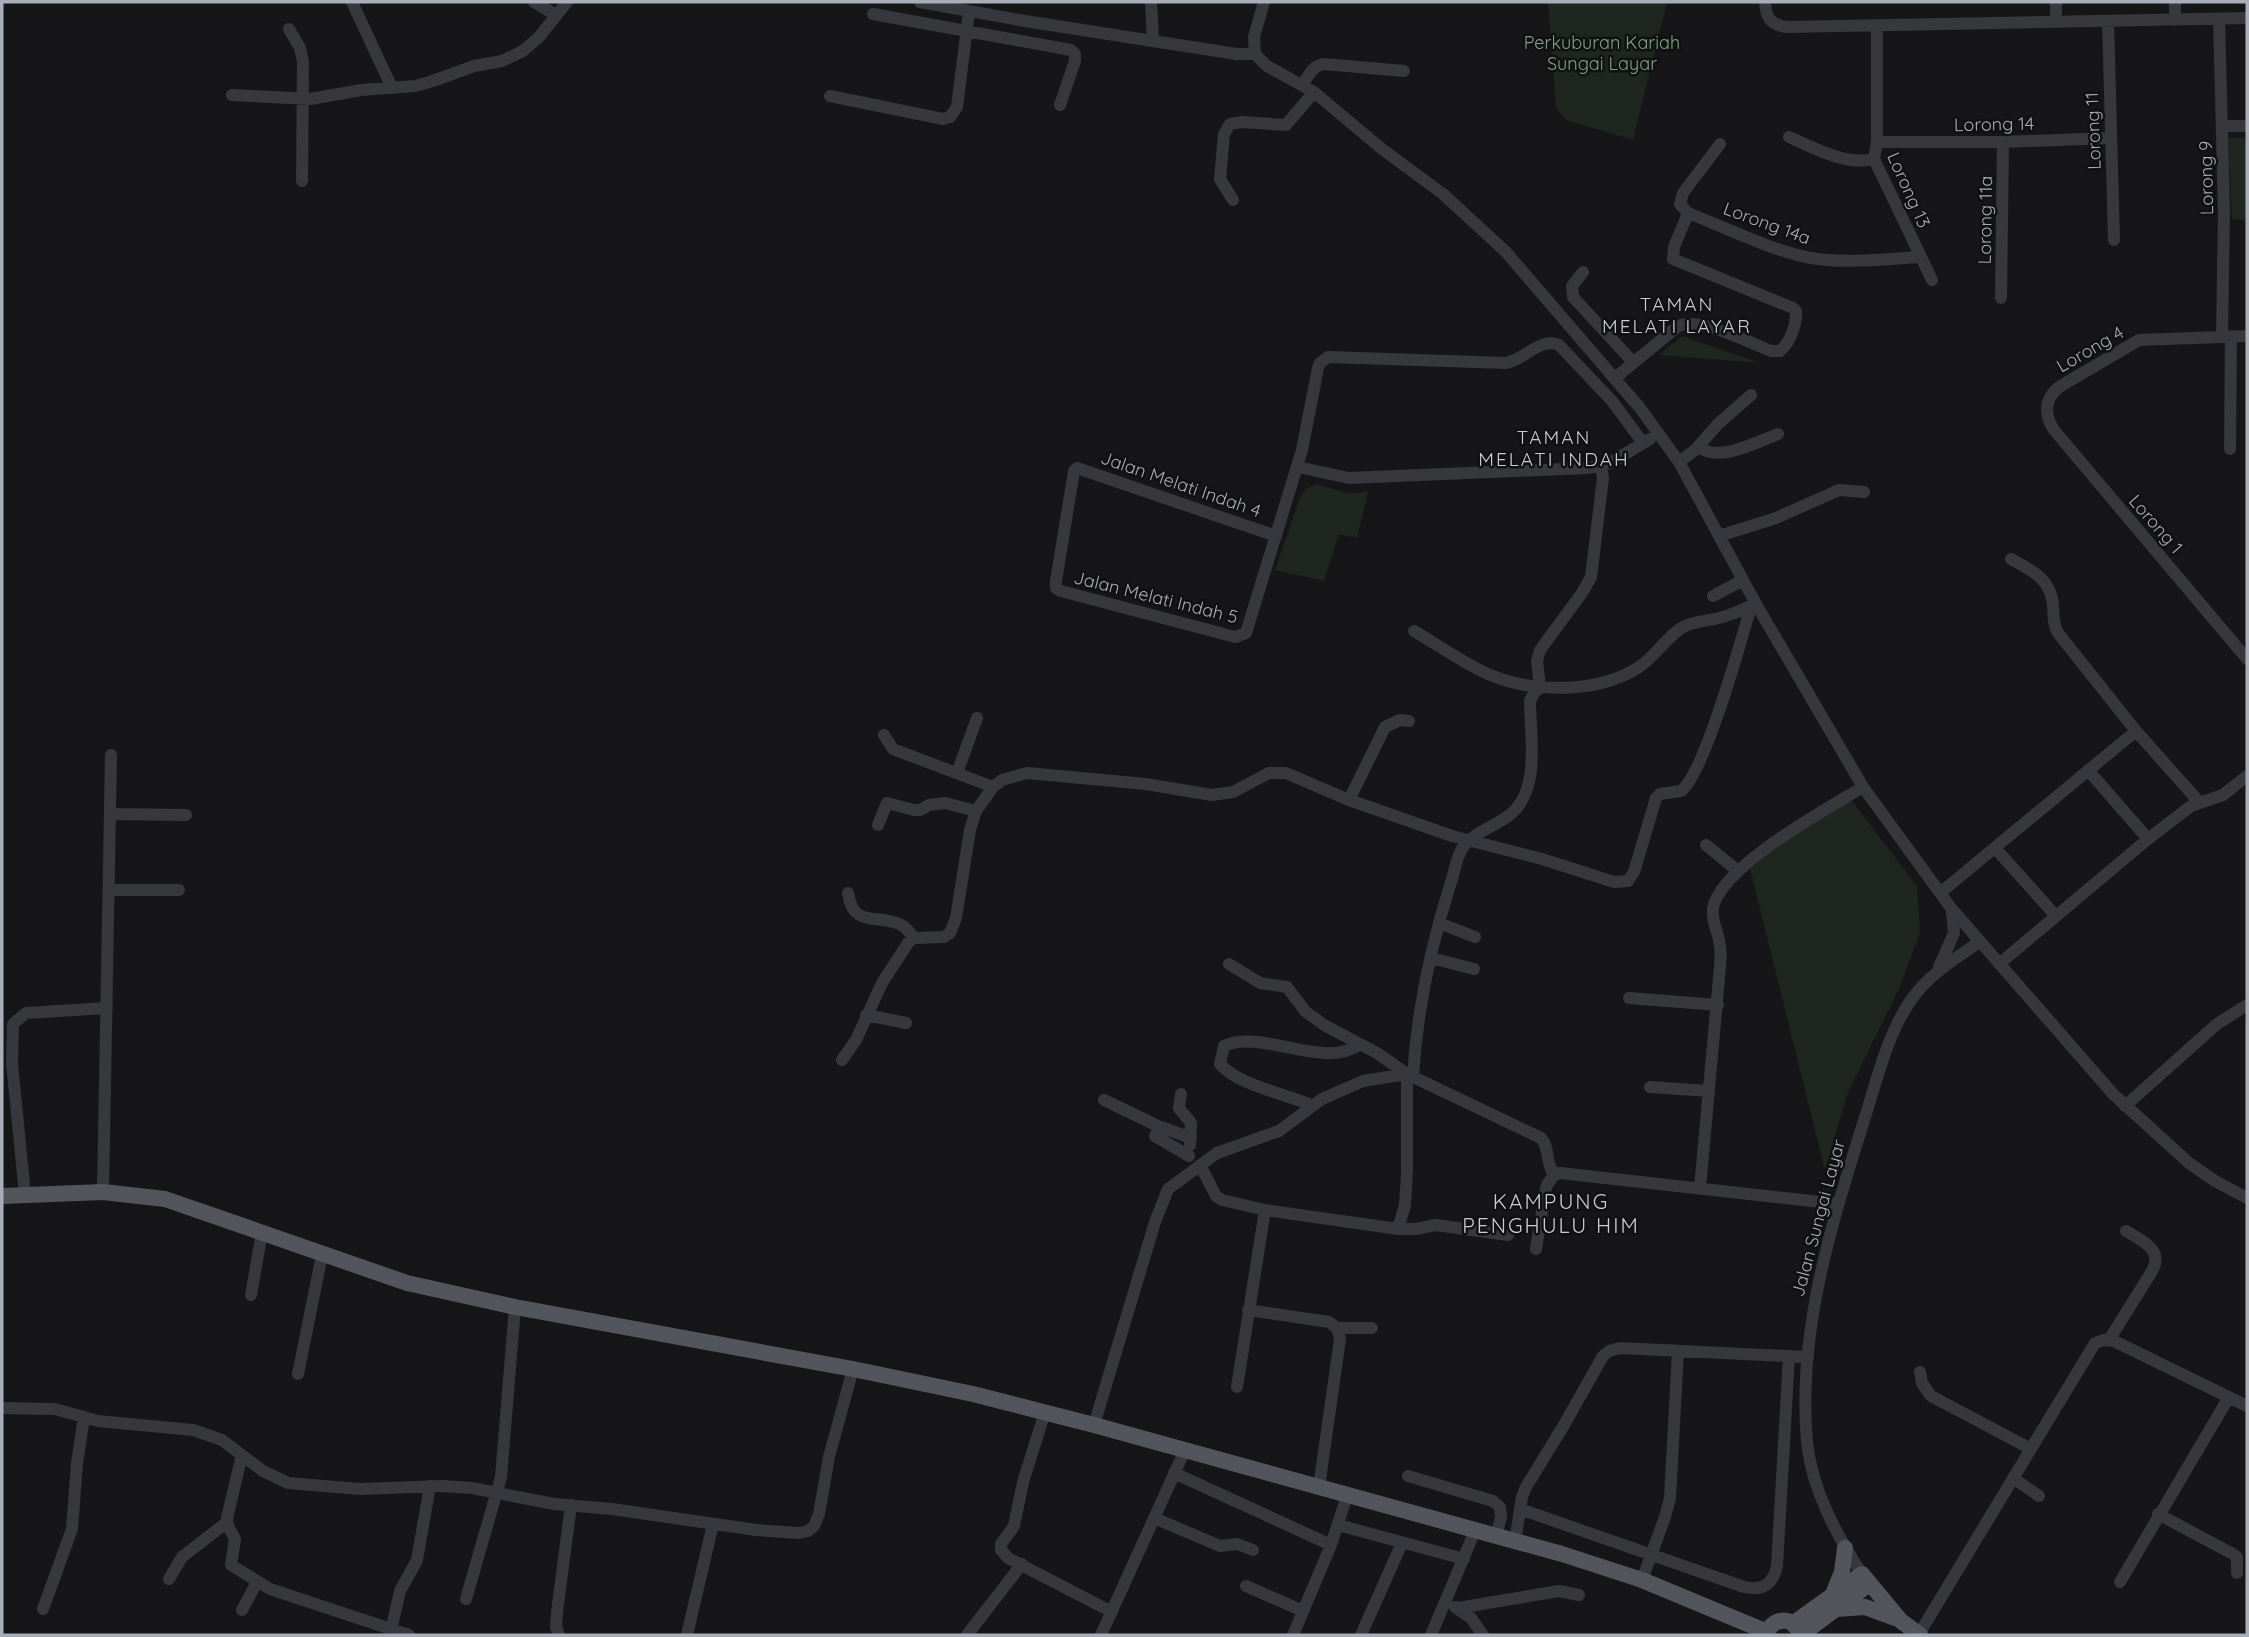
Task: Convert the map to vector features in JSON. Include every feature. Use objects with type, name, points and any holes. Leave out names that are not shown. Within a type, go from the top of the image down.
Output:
[{"type":"main road","points":[[2,1196],[103,1192],[165,1199],[407,1283],[515,1307],[853,1368],[1045,1412],[1562,1554],[1642,1580],[1766,1633],[1778,1620],[1785,1620],[1798,1631],[1865,1579]]},
{"type":"main road","points":[[1834,1602],[1845,1548]]},
{"type":"main road","name":"Jalan Sungai Layar","points":[[1865,1579],[1901,1621],[1919,1635]]},
{"type":"main road","points":[[1834,1602],[1865,1607],[1901,1621]]},
{"type":"street","points":[[352,2],[392,88]]},
{"type":"street","points":[[534,2],[556,15]]},
{"type":"street","points":[[232,95],[303,99],[415,86],[474,66],[513,57],[539,37],[567,2]]},
{"type":"street","points":[[920,2],[1025,22],[1236,54],[1255,54],[1268,65],[1308,88],[1382,149],[1443,194],[1490,235],[1615,378],[1679,462],[1754,605],[1863,787],[1951,908],[2125,1106],[2189,1163],[2247,1198]]},
{"type":"street","points":[[1151,2],[1153,41]]},
{"type":"street","points":[[1255,54],[1254,37],[1264,2]]},
{"type":"street","points":[[1765,2],[1766,15],[1777,26],[2247,18]]},
{"type":"street","points":[[2056,2],[2056,22]]},
{"type":"street","points":[[2175,2],[2175,20]]},
{"type":"street","points":[[830,96],[943,119],[950,117],[957,107],[969,12]]},
{"type":"street","points":[[873,14],[1071,50],[1075,54],[1060,105]]},
{"type":"street","name":"Lorong 9","points":[[2220,19],[2230,449]]},
{"type":"street","name":"Lorong 11","points":[[2108,21],[2114,240]]},
{"type":"street","points":[[1022,42],[1025,22]]},
{"type":"street","points":[[1048,46],[1051,26]]},
{"type":"street","name":"Lorong 13","points":[[1877,26],[1878,142],[1874,159],[1933,280]]},
{"type":"street","points":[[289,29],[302,55],[302,181]]},
{"type":"street","points":[[1233,200],[1220,179],[1224,134],[1230,124],[1286,125],[1308,88],[1311,71],[1318,65],[1404,71]]},
{"type":"street","points":[[2222,127],[2247,126]]},
{"type":"street","points":[[1789,137],[1843,159],[1874,159]]},
{"type":"street","name":"Lorong 14","points":[[1878,142],[2003,142],[2110,138]]},
{"type":"street","name":"Lorong 11a","points":[[2001,298],[2003,142]]},
{"type":"street","points":[[1615,378],[1678,326],[1692,322],[1771,351],[1780,351],[1786,344],[1796,319],[1796,311],[1793,308],[1674,259],[1674,247],[1688,213],[1680,204],[1683,193],[1720,144]]},
{"type":"street","name":"Lorong 14a","points":[[1688,213],[1792,253],[1814,258],[1858,261],[1921,257]]},
{"type":"street","points":[[1583,272],[1572,286],[1573,297],[1633,362]]},
{"type":"street","name":"Lorong 4","points":[[2046,408],[2050,394],[2059,387],[2139,340],[2247,336]]},
{"type":"street","points":[[1276,536],[1298,467],[1323,359],[1334,357],[1506,363],[1525,356],[1545,342],[1559,345],[1612,401],[1643,443]]},
{"type":"street","points":[[1679,462],[1699,447],[1718,424],[1751,395]]},
{"type":"street","name":"Lorong 1","points":[[2046,408],[2054,430],[2247,659]]},
{"type":"street","points":[[1298,467],[1357,478],[1601,466],[1619,459],[1659,433]]},
{"type":"street","points":[[1699,447],[1705,453],[1717,454],[1750,445],[1778,433]]},
{"type":"street","points":[[1540,688],[1537,661],[1540,650],[1591,577],[1603,478],[1601,466]]},
{"type":"street","name":"Jalan Melati Indah 4","points":[[1061,592],[1056,588],[1056,581],[1074,471],[1077,468],[1276,536]]},
{"type":"street","points":[[1720,536],[1776,518],[1839,490],[1864,492]]},
{"type":"street","name":"Jalan Melati Indah 5","points":[[1061,592],[1235,637],[1243,636],[1276,536]]},
{"type":"street","points":[[2011,559],[2047,582],[2053,597],[2054,622],[2058,634],[2136,731],[2200,803]]},
{"type":"street","points":[[1713,596],[1743,580]]},
{"type":"street","points":[[1413,631],[1489,674],[1540,688],[1592,684],[1620,677],[1650,659],[1681,628],[1721,618],[1754,605]]},
{"type":"street","points":[[842,1060],[856,1040],[882,983],[908,943],[914,938],[944,937],[954,928],[970,830],[976,811],[993,787],[1014,776],[1041,773],[1146,784],[1212,795],[1233,792],[1259,777],[1277,772],[1468,841],[1542,859],[1614,881],[1628,881],[1634,872],[1656,798],[1660,794],[1681,791],[1692,778],[1721,704],[1754,605]]},
{"type":"street","points":[[1398,1229],[1405,1205],[1407,1172],[1409,1125],[1405,1086],[1410,1075],[1439,923],[1459,855],[1468,841],[1511,814],[1520,804],[1527,789],[1530,769],[1530,701],[1540,688]]},
{"type":"street","points":[[957,773],[977,718]]},
{"type":"street","points":[[1349,800],[1385,727],[1400,720],[1409,720]]},
{"type":"street","points":[[1940,894],[2136,731]]},
{"type":"street","points":[[884,735],[893,749],[993,787]]},
{"type":"street","points":[[103,1192],[111,755]]},
{"type":"street","points":[[2088,770],[2148,839]]},
{"type":"street","points":[[1999,964],[2191,806],[2223,795],[2247,776]]},
{"type":"street","points":[[1700,1188],[1721,951],[1713,910],[1721,891],[1738,871],[1790,832],[1863,787]]},
{"type":"street","points":[[878,825],[887,803],[915,810],[945,803],[976,811]]},
{"type":"street","points":[[110,814],[186,815]]},
{"type":"street","points":[[1706,845],[1738,871]]},
{"type":"street","points":[[1995,848],[2056,916]]},
{"type":"street","points":[[109,890],[179,890]]},
{"type":"street","points":[[848,892],[850,905],[861,917],[897,922],[914,938]]},
{"type":"street","points":[[1936,974],[1954,933],[1951,908]]},
{"type":"street","points":[[1439,923],[1475,937]]},
{"type":"street","name":"Jalan Sungai Layar","points":[[1865,1579],[1845,1548],[1822,1499],[1808,1444],[1808,1357],[1817,1289],[1839,1204],[1882,1065],[1900,1017],[1913,997],[1936,974],[1979,942]]},
{"type":"street","points":[[1431,958],[1474,969]]},
{"type":"street","points":[[1229,964],[1260,983],[1287,987],[1297,1002],[1318,1021],[1410,1075],[1541,1138],[1546,1145],[1547,1163],[1555,1175]]},
{"type":"street","points":[[1629,998],[1718,1005]]},
{"type":"street","points":[[2125,1106],[2217,1024],[2247,1004]]},
{"type":"street","points":[[25,1195],[12,1063],[13,1024],[26,1013],[107,1008]]},
{"type":"street","points":[[866,1015],[906,1023]]},
{"type":"street","points":[[1313,1106],[1227,1072],[1220,1064],[1224,1046],[1233,1041],[1253,1041],[1322,1052],[1347,1050],[1360,1044]]},
{"type":"street","points":[[1094,1425],[1163,1200],[1172,1184],[1188,1173],[1194,1161],[1279,1132],[1313,1106],[1363,1081],[1410,1075]]},
{"type":"street","points":[[1650,1087],[1709,1091]]},
{"type":"street","points":[[1181,1094],[1179,1108],[1191,1123],[1194,1161],[1216,1196],[1222,1200],[1265,1210],[1398,1229],[1436,1225],[1508,1235]]},
{"type":"street","points":[[1104,1100],[1160,1127],[1191,1138]]},
{"type":"street","points":[[1160,1127],[1156,1137],[1194,1161]]},
{"type":"street","points":[[1555,1175],[1570,1173],[1839,1204]]},
{"type":"street","points":[[1536,1249],[1545,1193],[1555,1175]]},
{"type":"street","points":[[1237,1387],[1265,1210]]},
{"type":"street","points":[[2109,1340],[2157,1260],[2153,1249],[2126,1231]]},
{"type":"street","points":[[251,1295],[262,1233]]},
{"type":"street","points":[[298,1374],[322,1255]]},
{"type":"street","points":[[466,1599],[497,1492],[505,1453],[515,1307]]},
{"type":"street","points":[[1248,1310],[1329,1322],[1337,1328],[1372,1328]]},
{"type":"street","points":[[1319,1487],[1339,1347],[1337,1328]]},
{"type":"street","points":[[1919,1635],[2092,1346],[2109,1340],[2247,1406]]},
{"type":"street","points":[[1516,1542],[1526,1487],[1603,1356],[1615,1348],[1808,1357]]},
{"type":"street","points":[[1642,1580],[1670,1498],[1678,1351]]},
{"type":"street","points":[[1520,1509],[1754,1590],[1763,1588],[1773,1579],[1777,1566],[1789,1356]]},
{"type":"street","points":[[2,1408],[55,1409],[98,1421],[193,1430],[222,1440],[272,1478],[288,1483],[360,1489],[430,1486],[497,1492],[571,1505],[786,1533],[808,1531],[814,1526],[819,1514],[829,1457],[853,1368]]},
{"type":"street","points":[[1920,1372],[1922,1383],[1931,1396],[2031,1449]]},
{"type":"street","points":[[2120,1582],[2229,1397]]},
{"type":"street","points":[[1045,1412],[1023,1482],[1014,1526],[1002,1544],[1002,1554],[1112,1612]]},
{"type":"street","points":[[43,1609],[72,1529],[84,1417]]},
{"type":"street","points":[[1101,1635],[1185,1450]]},
{"type":"street","points":[[169,1579],[182,1557],[226,1523],[242,1455]]},
{"type":"street","points":[[1174,1473],[1331,1545]]},
{"type":"street","points":[[1408,1476],[1493,1501],[1500,1507],[1501,1517],[1496,1536]]},
{"type":"street","points":[[2013,1478],[2039,1496]]},
{"type":"street","points":[[391,1632],[400,1591],[417,1560],[430,1486]]},
{"type":"street","points":[[1293,1635],[1331,1545],[1347,1496]]},
{"type":"street","points":[[559,1635],[556,1627],[557,1612],[571,1505]]},
{"type":"street","points":[[2158,1514],[2232,1554],[2236,1557],[2237,1573]]},
{"type":"street","points":[[1154,1518],[1220,1546],[1237,1544],[1253,1550]]},
{"type":"street","points":[[226,1523],[236,1539],[231,1565],[257,1581],[391,1632],[409,1635]]},
{"type":"street","points":[[687,1635],[713,1524]]},
{"type":"street","points":[[1338,1525],[1464,1559]]},
{"type":"street","points":[[1431,1635],[1452,1605],[1464,1559],[1475,1531]]},
{"type":"street","points":[[1361,1635],[1402,1543]]},
{"type":"street","points":[[967,1635],[1015,1561]]},
{"type":"street","points":[[242,1610],[257,1581]]},
{"type":"street","points":[[1246,1586],[1303,1611]]},
{"type":"street","points":[[1452,1605],[1559,1591],[1580,1595]]},
{"type":"street","points":[[1452,1605],[1471,1618],[1483,1635]]},
{"type":"green space","name":"Perkuburan Kariah Sungai Layar","points":[[1548,2],[1667,2],[1633,140],[1566,120],[1556,108]]},
{"type":"green space","points":[[2228,138],[2247,138],[2247,221],[2232,219]]},
{"type":"green space","points":[[1682,336],[1760,363],[1659,355]]},
{"type":"green space","points":[[1316,484],[1350,494],[1368,491],[1357,538],[1339,534],[1324,581],[1275,570],[1300,497],[1306,489]]},
{"type":"green space","points":[[1850,798],[1917,886],[1920,933],[1899,989],[1848,1092],[1825,1170],[1750,869],[1792,834]]},
{"type":"district","name":"TAMAN MELATI LAYAR","points":[[1677,315]]},
{"type":"district","name":"TAMAN MELATI INDAH","points":[[1554,448]]},
{"type":"district","name":"KAMPUNG PENGHULU HIM","points":[[1551,1213]]}]
